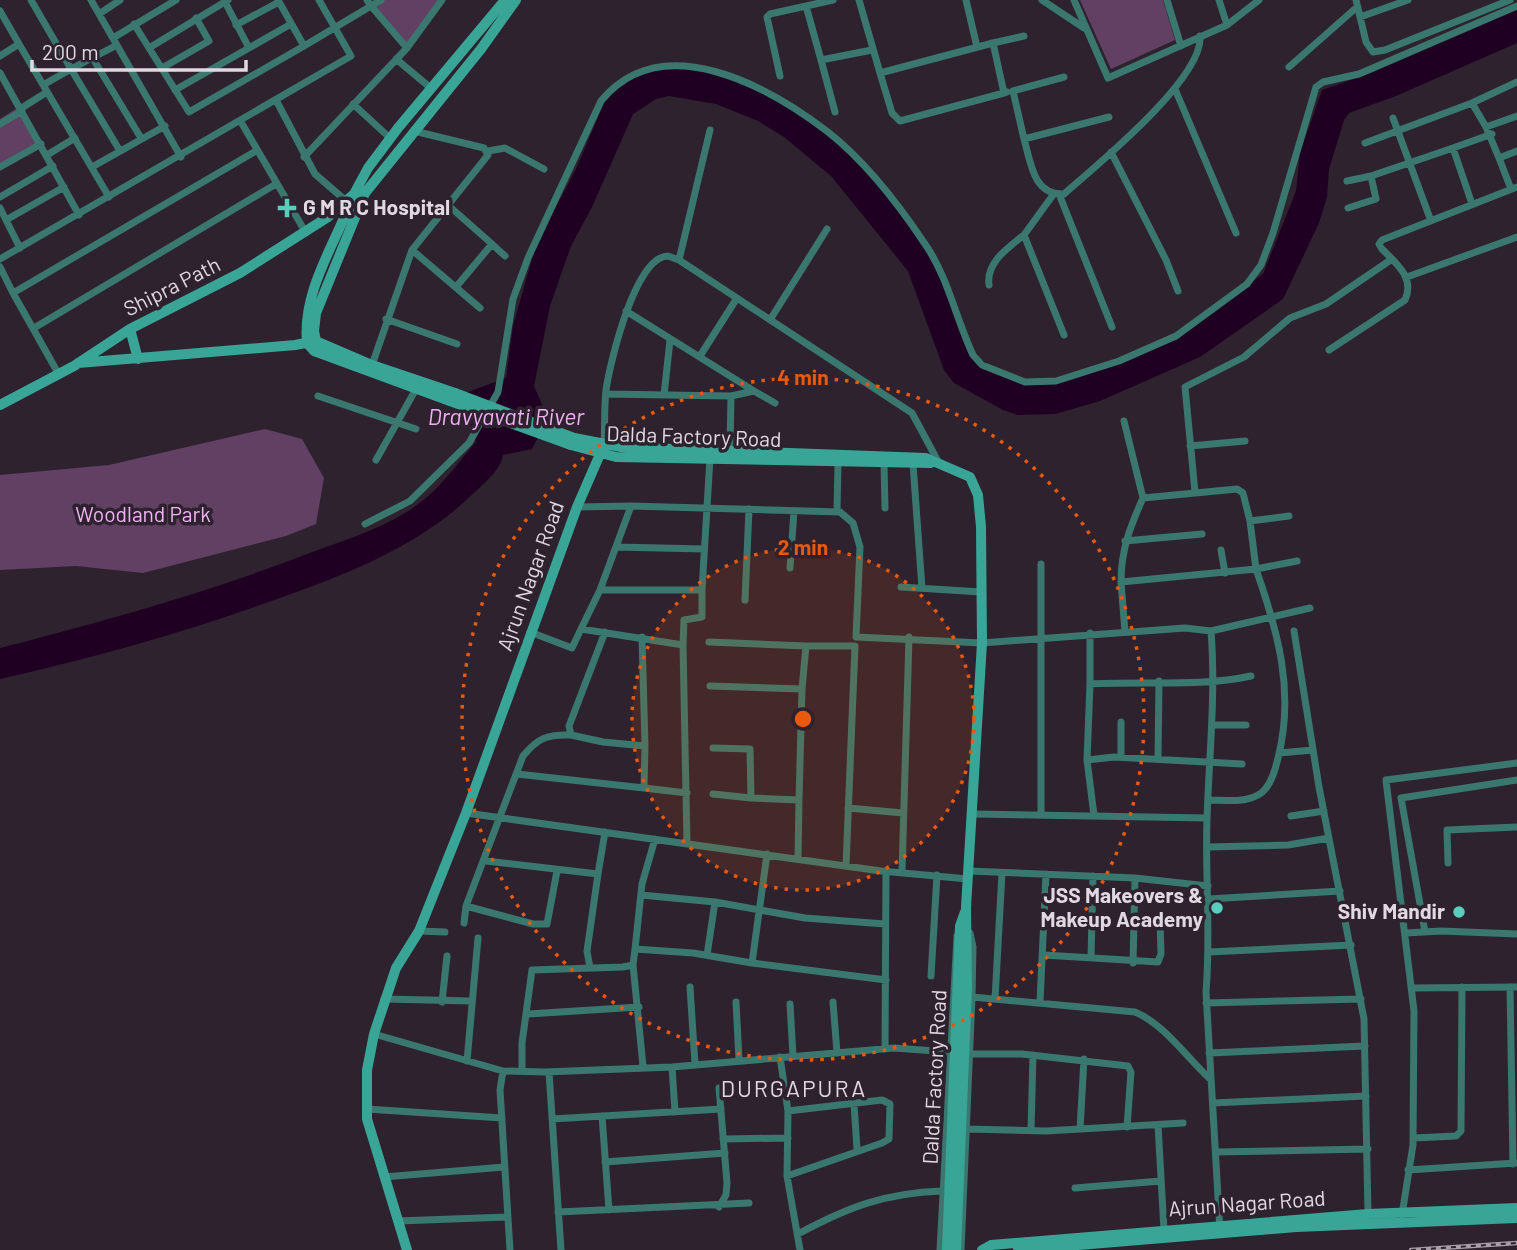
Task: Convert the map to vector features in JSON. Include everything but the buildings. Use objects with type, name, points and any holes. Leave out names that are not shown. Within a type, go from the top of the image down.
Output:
[{"type":"street","points":[[31,0],[120,151]]},
{"type":"street","points":[[91,0],[181,157]]},
{"type":"street","points":[[99,14],[120,0]]},
{"type":"street","points":[[0,124],[71,69],[115,41],[134,24],[176,0]]},
{"type":"street","points":[[0,259],[351,57],[319,0]]},
{"type":"street","points":[[134,24],[189,112],[334,28],[369,3],[381,0]]},
{"type":"street","points":[[304,157],[407,48],[442,0]]},
{"type":"street","name":"Shipra Path","points":[[355,195],[368,168],[390,138],[505,0]]},
{"type":"street","name":"Shipra Path","points":[[0,405],[78,363],[130,329],[240,273],[306,233],[355,195],[414,131],[516,0]]},
{"type":"street","points":[[780,76],[767,17],[770,13],[832,0]]},
{"type":"street","points":[[859,0],[891,113],[900,121],[1064,77]]},
{"type":"street","points":[[966,0],[977,47]]},
{"type":"street","points":[[1042,0],[1084,28]]},
{"type":"street","points":[[1074,0],[1108,78],[1227,25],[1259,0]]},
{"type":"street","points":[[1167,0],[1181,46]]},
{"type":"street","points":[[1219,0],[1227,25]]},
{"type":"street","points":[[1360,17],[1408,0]]},
{"type":"street","points":[[1357,3],[1369,48],[1377,52],[1510,0]]},
{"type":"street","points":[[149,48],[226,1],[249,48]]},
{"type":"street","points":[[236,25],[279,1],[304,46]]},
{"type":"street","points":[[369,3],[407,48]]},
{"type":"street","points":[[1289,67],[1357,3]]},
{"type":"street","points":[[806,6],[835,112]]},
{"type":"street","points":[[365,524],[410,501],[469,443],[498,392],[513,299],[533,247],[601,101],[612,88],[633,75],[664,66],[692,66],[729,76],[771,92],[829,133],[862,166],[925,243],[941,271],[970,347],[982,365],[1025,382],[1056,382],[1119,361],[1176,336],[1247,284],[1261,265],[1273,233],[1316,87],[1323,82],[1359,74],[1517,6]]},
{"type":"street","points":[[0,11],[109,197]]},
{"type":"street","points":[[162,68],[209,41],[196,18]]},
{"type":"street","points":[[175,90],[291,24]]},
{"type":"street","points":[[880,73],[1024,36]]},
{"type":"street","points":[[1013,91],[1037,184],[1056,194],[1064,194],[1175,89],[1200,50],[1200,36]]},
{"type":"street","points":[[993,43],[1003,93]]},
{"type":"street","points":[[0,55],[19,44]]},
{"type":"street","points":[[821,61],[873,50]]},
{"type":"street","points":[[92,57],[141,138]]},
{"type":"street","points":[[396,59],[432,89]]},
{"type":"street","points":[[0,73],[3,87],[21,110],[79,215]]},
{"type":"street","points":[[1365,143],[1472,103],[1517,82]]},
{"type":"street","points":[[1175,89],[1236,233]]},
{"type":"street","points":[[276,100],[304,157],[327,187],[355,195],[316,313],[312,342]]},
{"type":"street","points":[[1472,103],[1489,131],[1517,197]]},
{"type":"street","points":[[353,104],[390,138]]},
{"type":"street","points":[[1347,181],[1371,176],[1453,148],[1517,116]]},
{"type":"street","points":[[1024,139],[1109,117]]},
{"type":"street","points":[[1393,118],[1431,221]]},
{"type":"street","points":[[241,122],[306,233]]},
{"type":"street","points":[[92,167],[165,126]]},
{"type":"street","points":[[710,130],[679,260],[912,413],[936,463]]},
{"type":"street","points":[[414,131],[488,150],[505,148],[544,170]]},
{"type":"street","points":[[47,155],[75,138]]},
{"type":"street","points":[[0,167],[41,144]]},
{"type":"street","points":[[1453,148],[1472,204]]},
{"type":"street","points":[[372,365],[412,250],[488,155],[488,150]]},
{"type":"street","points":[[13,293],[256,151]]},
{"type":"street","points":[[1499,158],[1517,151]]},
{"type":"street","points":[[1111,152],[1166,260],[1178,291]]},
{"type":"street","points":[[0,197],[53,166]]},
{"type":"street","points":[[1348,208],[1376,199],[1371,176]]},
{"type":"street","points":[[34,328],[276,184]]},
{"type":"street","points":[[6,220],[64,187]]},
{"type":"street","points":[[1329,350],[1405,300],[1410,290],[1407,277],[1379,244],[1382,240],[1514,188]]},
{"type":"street","points":[[989,285],[988,274],[999,257],[1024,235],[1056,194]]},
{"type":"street","points":[[1056,194],[1070,216],[1112,327]]},
{"type":"street","points":[[449,206],[505,256]]},
{"type":"street","points":[[0,208],[20,248]]},
{"type":"street","points":[[770,320],[827,229]]},
{"type":"street","points":[[1024,235],[1065,335]]},
{"type":"street","points":[[1407,277],[1517,237]]},
{"type":"street","points":[[457,287],[492,244]]},
{"type":"street","points":[[412,250],[480,308]]},
{"type":"street","name":"Ajrun Nagar Road","points":[[407,1250],[371,1138],[367,1109],[367,1070],[374,1034],[396,968],[419,931],[466,813],[530,632],[602,449],[606,394],[626,311],[652,263],[662,256],[679,260]]},
{"type":"street","points":[[1195,492],[1183,393],[1188,384],[1244,357],[1290,318],[1326,304],[1392,259]]},
{"type":"street","points":[[0,267],[58,373]]},
{"type":"street","points":[[700,356],[737,298]]},
{"type":"street","points":[[626,311],[775,403]]},
{"type":"street","points":[[386,319],[457,344]]},
{"type":"street","points":[[130,329],[138,359]]},
{"type":"street","points":[[664,395],[670,340]]},
{"type":"street","name":"Dalda Factory Road","points":[[312,342],[314,351],[416,389],[453,397]]},
{"type":"street","name":"Dalda Factory Road","points":[[78,363],[312,342],[453,397],[602,449],[710,458],[884,464],[936,463]]},
{"type":"street","points":[[376,460],[416,389]]},
{"type":"street","points":[[606,394],[732,396],[754,391]]},
{"type":"street","points":[[318,396],[416,429]]},
{"type":"street","points":[[730,450],[732,396]]},
{"type":"street","points":[[1124,421],[1143,498],[1125,541],[1121,582],[1125,632]]},
{"type":"street","points":[[1190,446],[1245,441]]},
{"type":"street","name":"Dalda Factory Road","points":[[602,449],[730,450],[926,458],[970,477],[978,495],[982,642],[964,926],[966,992],[956,1250]]},
{"type":"street","points":[[687,844],[684,620],[702,617],[705,508],[710,458]]},
{"type":"street","points":[[837,512],[838,462]]},
{"type":"street","points":[[884,464],[886,508]]},
{"type":"street","points":[[913,464],[922,588]]},
{"type":"street","points":[[1143,498],[1241,489],[1250,521],[1256,569],[1273,617],[1285,680],[1286,710],[1279,753],[1270,783],[1260,794],[1247,799],[1210,800]]},
{"type":"street","points":[[530,632],[572,648],[600,590],[631,506]]},
{"type":"street","points":[[577,507],[837,512],[853,523],[860,547],[846,866]]},
{"type":"street","points":[[744,600],[749,509]]},
{"type":"street","points":[[790,568],[794,511]]},
{"type":"street","points":[[1250,521],[1289,516]]},
{"type":"street","points":[[1125,541],[1202,534]]},
{"type":"street","points":[[616,547],[704,549]]},
{"type":"street","points":[[1221,550],[1225,573]]},
{"type":"street","points":[[1121,582],[1225,573],[1297,561]]},
{"type":"street","points":[[1041,564],[1041,813]]},
{"type":"street","points":[[901,587],[981,592]]},
{"type":"street","points":[[600,590],[702,590]]},
{"type":"street","points":[[856,637],[909,637],[982,642],[1185,628],[1211,631],[1310,608]]},
{"type":"street","points":[[581,629],[683,645]]},
{"type":"street","points":[[1211,631],[1215,684],[1207,818],[1209,952],[1206,1003],[1219,1229]]},
{"type":"street","points":[[1294,631],[1312,750],[1361,999],[1365,1046],[1368,1214]]},
{"type":"street","points":[[571,735],[572,713],[605,632]]},
{"type":"street","points":[[1090,633],[1087,760],[1094,815]]},
{"type":"street","points":[[642,637],[644,788]]},
{"type":"street","points":[[902,872],[909,637]]},
{"type":"street","points":[[709,642],[855,646]]},
{"type":"street","points":[[798,859],[802,690],[806,646]]},
{"type":"street","points":[[1090,684],[1158,681],[1215,684],[1251,676]]},
{"type":"street","points":[[1158,681],[1158,759]]},
{"type":"street","points":[[709,686],[802,690]]},
{"type":"street","points":[[1121,722],[1121,757]]},
{"type":"street","points":[[1214,725],[1246,725]]},
{"type":"street","points":[[464,923],[466,906],[523,756],[536,740],[550,734],[571,735],[603,742],[645,746]]},
{"type":"street","points":[[713,747],[750,749],[751,798]]},
{"type":"street","points":[[1279,753],[1312,750]]},
{"type":"street","points":[[1087,760],[1121,757],[1242,764]]},
{"type":"street","points":[[1402,1218],[1413,1138],[1412,988],[1387,780],[1517,763]]},
{"type":"street","points":[[517,774],[687,793]]},
{"type":"street","points":[[1425,932],[1401,799],[1517,780]]},
{"type":"street","points":[[713,794],[799,800]]},
{"type":"street","points":[[848,808],[903,813]]},
{"type":"street","points":[[1292,816],[1324,811]]},
{"type":"street","points":[[466,813],[887,871],[937,875],[1002,873],[1093,876],[1208,886]]},
{"type":"street","points":[[973,814],[1041,813],[1207,818]]},
{"type":"street","points":[[1392,826],[1406,824]]},
{"type":"street","points":[[1448,863],[1447,830],[1517,827]]},
{"type":"street","points":[[590,968],[587,951],[605,832]]},
{"type":"street","points":[[1208,847],[1288,845],[1329,838]]},
{"type":"street","points":[[643,1066],[633,964],[641,895],[655,839]]},
{"type":"street","points":[[752,963],[767,854]]},
{"type":"street","points":[[485,861],[598,874]]},
{"type":"street","points":[[466,906],[533,924],[547,924],[557,870]]},
{"type":"street","points":[[885,1049],[887,871]]},
{"type":"street","points":[[995,999],[1002,873]]},
{"type":"street","points":[[1040,1002],[1046,874]]},
{"type":"street","points":[[931,976],[937,875]]},
{"type":"street","points":[[1091,958],[1093,876]]},
{"type":"street","points":[[1133,963],[1135,878]]},
{"type":"street","points":[[1209,899],[1340,891]]},
{"type":"street","points":[[641,895],[715,902],[805,918],[885,924]]},
{"type":"street","points":[[707,955],[715,902]]},
{"type":"street","points":[[1044,955],[1133,963],[1158,962],[1161,954],[1159,919],[1134,917]]},
{"type":"street","points":[[961,1250],[970,1054],[966,992],[973,947],[964,926]]},
{"type":"street","points":[[940,1250],[954,944],[964,926]]},
{"type":"street","points":[[419,931],[445,932]]},
{"type":"street","points":[[1406,933],[1517,934]]},
{"type":"street","points":[[467,1061],[478,938]]},
{"type":"street","points":[[1209,952],[1351,945]]},
{"type":"street","points":[[635,949],[707,955],[886,980]]},
{"type":"street","points":[[442,1002],[447,956]]},
{"type":"street","points":[[522,1072],[522,1044],[531,970],[633,964]]},
{"type":"street","points":[[1413,1138],[1456,1136],[1461,1131],[1462,987]]},
{"type":"street","points":[[1408,1170],[1515,1163],[1513,987],[1412,988]]},
{"type":"street","points":[[690,988],[695,1063]]},
{"type":"street","points":[[966,992],[995,999],[1135,1012],[1153,1019],[1181,1052],[1211,1080]]},
{"type":"street","name":"Dalda Factory Road","points":[[947,1250],[966,992]]},
{"type":"street","points":[[384,999],[471,1001]]},
{"type":"street","points":[[1206,1003],[1361,999]]},
{"type":"street","points":[[736,1002],[738,1060]]},
{"type":"street","points":[[833,1002],[837,1052]]},
{"type":"street","points":[[789,1004],[793,1056]]},
{"type":"street","points":[[527,1014],[639,1007]]},
{"type":"street","points":[[374,1034],[503,1071],[522,1072],[672,1067],[885,1049],[949,1052]]},
{"type":"street","points":[[1209,1053],[1365,1046]]},
{"type":"street","points":[[970,1054],[1033,1055],[1128,1066],[1131,1072],[1127,1127]]},
{"type":"street","points":[[1031,1130],[1033,1055]]},
{"type":"street","points":[[780,1057],[788,1111],[787,1176],[800,1250]]},
{"type":"street","points":[[1080,1129],[1084,1059]]},
{"type":"street","points":[[672,1067],[675,1112]]},
{"type":"street","points":[[503,1071],[500,1090],[510,1250]]},
{"type":"street","points":[[549,1072],[561,1250]]},
{"type":"street","points":[[719,1088],[727,1182],[719,1207]]},
{"type":"street","points":[[1213,1103],[1366,1096]]},
{"type":"street","points":[[787,1176],[857,1149],[869,1149],[889,1139],[891,1108],[888,1101],[882,1100],[788,1111]]},
{"type":"street","points":[[854,1104],[857,1149]]},
{"type":"street","points":[[367,1109],[502,1118]]},
{"type":"street","points":[[552,1119],[721,1109]]},
{"type":"street","points":[[602,1116],[609,1210]]},
{"type":"street","points":[[967,1129],[1080,1129],[1183,1123]]},
{"type":"street","points":[[1158,1125],[1164,1230]]},
{"type":"street","points":[[723,1139],[788,1138]]},
{"type":"street","points":[[1216,1152],[1368,1149]]},
{"type":"street","points":[[605,1162],[725,1153]]},
{"type":"street","points":[[384,1177],[505,1167]]},
{"type":"street","points":[[1075,1188],[1161,1181]]},
{"type":"street","points":[[798,1234],[873,1199],[908,1192],[942,1191]]},
{"type":"street","points":[[558,1212],[719,1207],[748,1203]]},
{"type":"street","name":"Ajrun Nagar Road","points":[[982,1250],[991,1245],[1164,1230],[1402,1218],[1517,1208]]},
{"type":"street","name":"Ajrun Nagar Road","points":[[1018,1250],[1368,1214],[1402,1218],[1517,1217]]},
{"type":"street","points":[[398,1221],[507,1217]]},
{"type":"green space","points":[[381,0],[443,0],[407,48],[371,6]]},
{"type":"green space","points":[[1080,0],[1163,0],[1175,40],[1111,69]]},
{"type":"green space","points":[[19,107],[43,147],[0,170],[0,119]]},
{"type":"green space","name":"Woodland Park","points":[[265,429],[302,439],[324,478],[316,524],[286,536],[143,573],[76,566],[0,570],[0,475],[109,465]]},
{"type":"water","name":"Dravyavati River","points":[[1517,10],[1517,43],[1396,96],[1349,113],[1344,120],[1329,169],[1327,197],[1319,223],[1283,299],[1200,357],[1100,401],[1055,414],[1018,415],[1003,410],[954,383],[944,370],[908,271],[831,176],[784,137],[758,121],[716,104],[669,96],[656,99],[633,114],[592,207],[571,246],[550,306],[534,386],[550,423],[545,424],[532,449],[503,455],[492,475],[452,512],[401,546],[346,573],[196,626],[99,655],[0,679],[0,648],[155,605],[269,568],[360,535],[410,510],[429,495],[476,442],[462,414],[468,392],[506,378],[513,326],[536,245],[576,169],[605,101],[626,80],[658,68],[699,69],[770,94],[856,156],[934,255],[973,355],[1018,381],[1075,376],[1186,331],[1263,274],[1296,191],[1300,153],[1322,90],[1373,72]]},
{"type":"railway","points":[[1411,1250],[1517,1243]]},
{"type":"place","name":"G M R C Hospital","points":[[287,208]]},
{"type":"place","name":"JSS Makeovers & Makeup Academy","points":[[1217,908]]},
{"type":"place","name":"Shiv Mandir","points":[[1459,912]]},
{"type":"district","name":"DURGAPURA","points":[[794,1089]]}]
